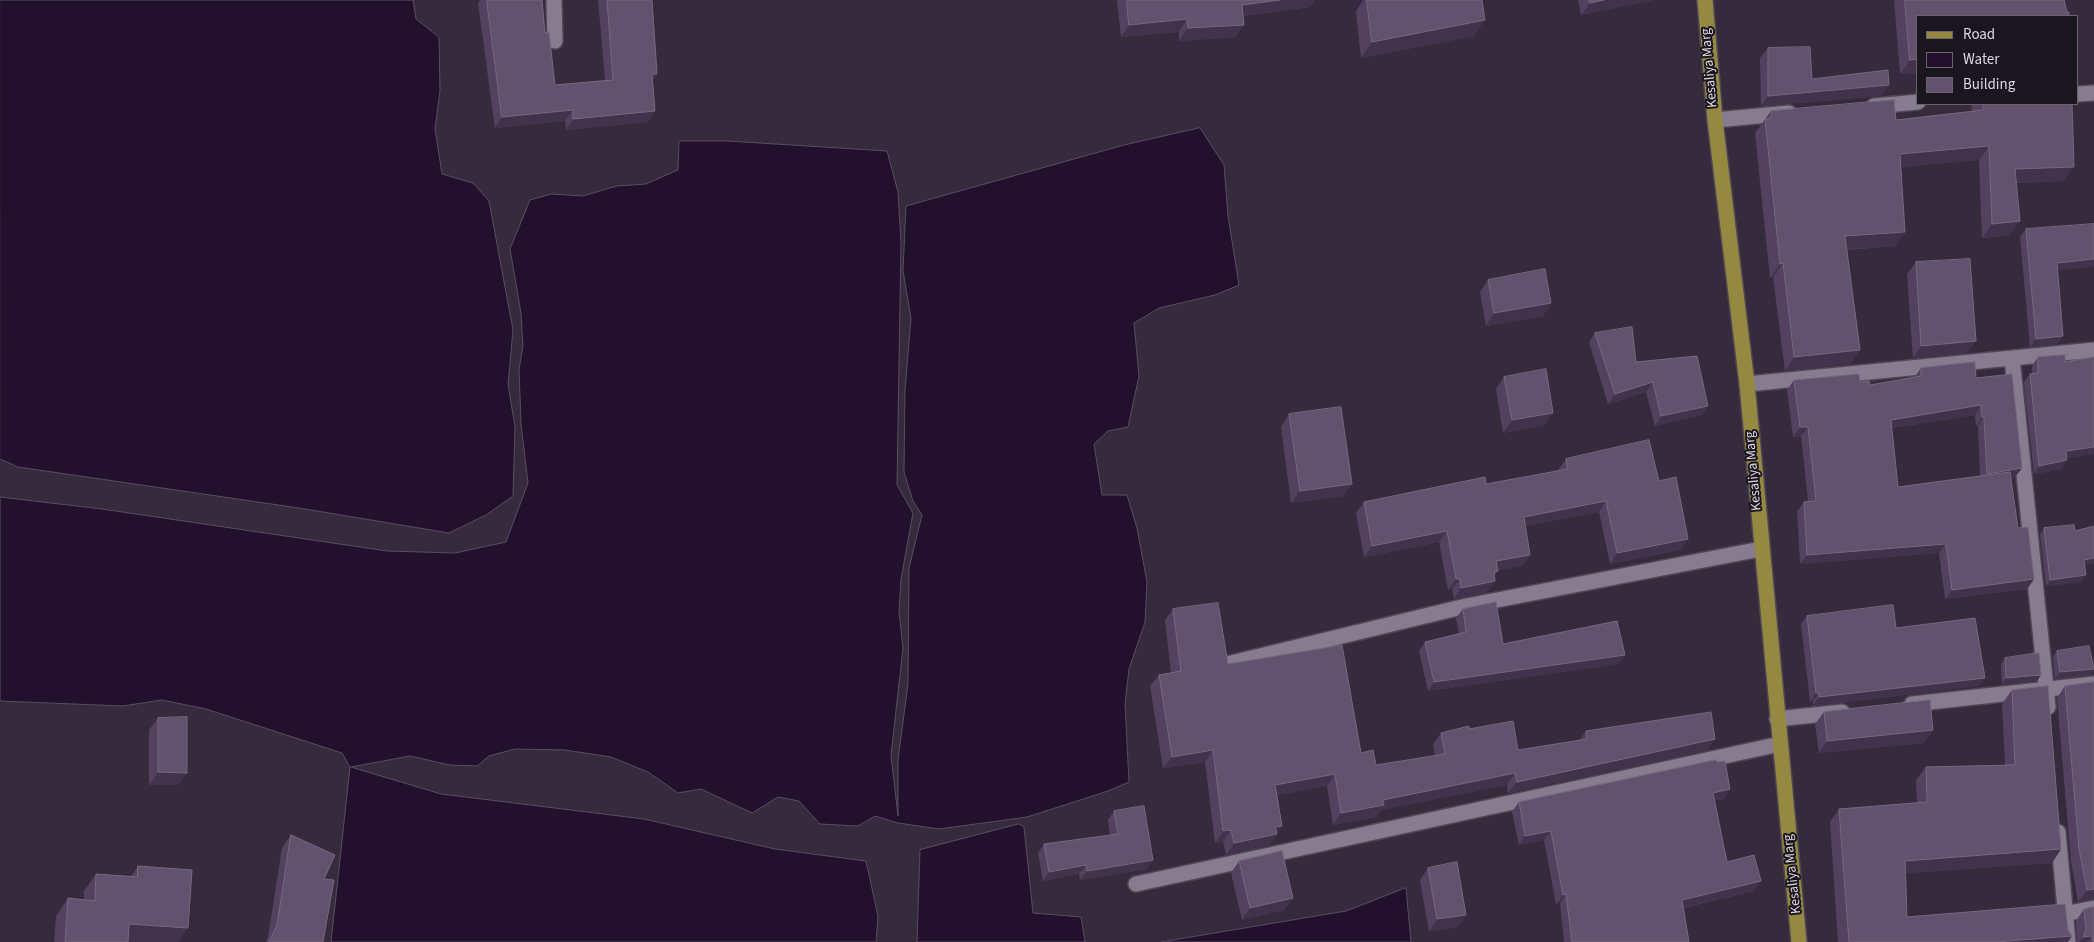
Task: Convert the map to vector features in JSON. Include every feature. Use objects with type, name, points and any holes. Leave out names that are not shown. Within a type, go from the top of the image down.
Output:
[{"type":"main road","name":"Kesaliya Marg","points":[[1705,0],[1715,120],[1747,384],[1799,942]]},
{"type":"street","points":[[554,0],[555,41]]},
{"type":"street","points":[[2079,94],[2094,93]]},
{"type":"street","points":[[1860,107],[1916,102]]},
{"type":"street","points":[[1715,120],[1802,112]]},
{"type":"street","points":[[1747,384],[2094,350]]},
{"type":"street","points":[[2012,358],[2049,719]]},
{"type":"street","points":[[1231,663],[1466,606],[1761,549]]},
{"type":"street","points":[[1892,706],[2094,684]]},
{"type":"street","points":[[1777,719],[1854,710]]},
{"type":"street","points":[[1136,884],[1780,744]]},
{"type":"street","points":[[2057,816],[2064,914],[2068,942]]},
{"type":"street","points":[[2064,914],[2094,908]]},
{"type":"water","points":[[0,0],[413,0],[416,19],[439,37],[440,91],[435,129],[442,174],[473,183],[489,201],[513,330],[508,384],[515,427],[513,496],[486,515],[449,533],[299,508],[18,467],[0,459]]},
{"type":"water","points":[[1200,128],[1224,165],[1228,216],[1239,285],[1215,295],[1159,308],[1134,323],[1139,376],[1128,427],[1108,431],[1094,444],[1102,495],[1127,495],[1137,528],[1147,582],[1145,622],[1129,669],[1125,704],[1129,782],[1108,791],[1027,817],[939,829],[898,823],[875,816],[858,826],[820,824],[799,801],[778,797],[752,813],[701,789],[678,793],[648,772],[611,757],[565,750],[515,749],[489,756],[477,766],[450,765],[410,756],[351,767],[441,794],[644,819],[775,849],[866,861],[878,916],[876,942],[331,942],[350,767],[342,753],[206,709],[162,700],[123,706],[0,701],[0,497],[102,509],[387,551],[455,553],[506,542],[528,483],[521,424],[519,369],[523,346],[521,313],[510,249],[530,200],[551,194],[583,196],[617,186],[646,184],[678,170],[679,141],[727,141],[887,151],[898,192],[901,242],[897,485],[913,513],[901,579],[899,611],[903,648],[891,755],[898,816],[898,760],[908,684],[909,568],[922,515],[913,501],[904,472],[905,390],[911,318],[903,271],[906,206],[1124,145]]},
{"type":"water","points":[[1019,824],[1024,827],[1033,913],[1081,917],[1085,942],[917,942],[920,850]]},
{"type":"water","points":[[1406,888],[1411,942],[1161,942],[1346,911]]},
{"type":"building","points":[[487,0],[542,0],[545,33],[549,32],[555,85],[613,80],[607,0],[652,0],[657,74],[652,74],[655,111],[573,119],[573,110],[502,117]]},
{"type":"building","points":[[1127,0],[1280,0],[1242,5],[1244,25],[1188,28],[1187,19],[1129,25]]},
{"type":"building","points":[[1367,0],[1482,0],[1485,20],[1372,42]]},
{"type":"building","points":[[1589,0],[1604,0],[1590,3]]},
{"type":"building","points":[[1905,0],[2064,0],[2067,12],[2069,12],[2069,15],[1916,15],[1916,59],[1910,60]]},
{"type":"building","points":[[1810,47],[1812,79],[1888,70],[1889,85],[1768,96],[1768,48]]},
{"type":"building","points":[[1894,100],[1896,120],[1983,110],[1983,105],[2072,105],[2074,167],[2015,169],[2020,221],[1992,224],[1989,146],[1900,154],[1905,232],[1845,236],[1860,350],[1794,357],[1783,263],[1780,264],[1765,119],[1771,118],[1771,111]]},
{"type":"building","points":[[2094,224],[2094,259],[2057,263],[2063,336],[2036,339],[2026,229]]},
{"type":"building","points":[[1970,259],[1976,341],[1921,346],[1916,262]]},
{"type":"building","points":[[1545,269],[1551,303],[1494,313],[1488,280]]},
{"type":"building","points":[[1632,327],[1636,362],[1697,356],[1708,406],[1661,416],[1653,382],[1615,394],[1595,333]]},
{"type":"building","points":[[2065,355],[2065,362],[2094,357],[2094,447],[2066,451],[2067,460],[2039,466],[2030,374],[2038,373],[2038,357]]},
{"type":"building","points":[[1975,362],[1976,378],[2012,374],[2022,468],[1987,474],[1984,417],[1982,417],[1981,405],[1891,420],[1898,487],[2010,472],[2018,528],[2028,527],[2034,579],[1952,590],[1946,544],[1807,555],[1804,502],[1816,501],[1808,427],[1800,427],[1794,380],[1859,374],[1860,382],[1869,381],[1870,385],[1921,376],[1921,368]]},
{"type":"building","points":[[1546,369],[1553,413],[1512,420],[1504,377]]},
{"type":"building","points":[[1341,407],[1352,484],[1300,491],[1289,414]]},
{"type":"building","points":[[1649,440],[1659,481],[1676,477],[1688,539],[1617,553],[1606,501],[1524,517],[1530,555],[1496,561],[1498,571],[1494,572],[1495,581],[1461,588],[1460,579],[1456,579],[1447,531],[1372,546],[1364,502],[1485,477],[1486,484],[1568,469],[1566,459]]},
{"type":"building","points":[[2074,525],[2075,531],[2094,526],[2094,558],[2084,560],[2086,575],[2050,580],[2044,528]]},
{"type":"building","points":[[1496,602],[1503,644],[1617,621],[1625,655],[1434,682],[1425,642],[1466,632],[1463,609]]},
{"type":"building","points":[[1218,603],[1228,664],[1342,645],[1361,753],[1373,750],[1376,765],[1445,754],[1441,733],[1469,726],[1469,729],[1513,721],[1518,750],[1587,739],[1586,731],[1711,712],[1715,739],[1517,782],[1515,773],[1383,800],[1384,805],[1341,813],[1335,774],[1275,785],[1282,826],[1275,827],[1277,834],[1234,843],[1231,830],[1223,831],[1213,750],[1172,757],[1159,675],[1181,671],[1173,609]]},
{"type":"building","points":[[1893,605],[1896,628],[1975,618],[1985,678],[1819,697],[1819,693],[1816,693],[1807,616]]},
{"type":"building","points":[[2089,646],[2094,669],[2060,672],[2057,651]]},
{"type":"building","points":[[2039,653],[2041,675],[2006,678],[2005,658]]},
{"type":"building","points":[[2094,682],[2094,889],[2087,890],[2079,849],[2065,686]]},
{"type":"building","points":[[2048,686],[2061,849],[1905,861],[1907,917],[2065,904],[2068,930],[2072,936],[1996,942],[1849,942],[1839,809],[1927,802],[1926,767],[2015,765],[2012,690]]},
{"type":"building","points":[[1930,700],[1933,730],[1827,741],[1824,712]]},
{"type":"building","points":[[187,717],[187,773],[158,772],[158,718]]},
{"type":"building","points":[[1716,760],[1717,762],[1725,761],[1730,789],[1713,793],[1727,862],[1754,855],[1761,881],[1682,900],[1689,942],[1572,942],[1566,894],[1563,895],[1551,831],[1525,836],[1519,802]]},
{"type":"building","points":[[1144,806],[1153,860],[1087,871],[1086,865],[1049,872],[1044,844],[1118,834],[1114,811]]},
{"type":"building","points":[[291,835],[335,855],[324,879],[334,880],[323,942],[269,942],[277,925]]},
{"type":"building","points":[[1282,851],[1293,898],[1250,908],[1239,861]]},
{"type":"building","points":[[1457,862],[1466,915],[1437,919],[1428,868]]},
{"type":"building","points":[[138,866],[192,870],[188,928],[129,924],[128,942],[65,942],[68,898],[95,901],[96,874],[137,877]]},
{"type":"building","points":[[2094,907],[2093,942],[2092,936],[2083,937],[2086,930],[2084,909]]}]
